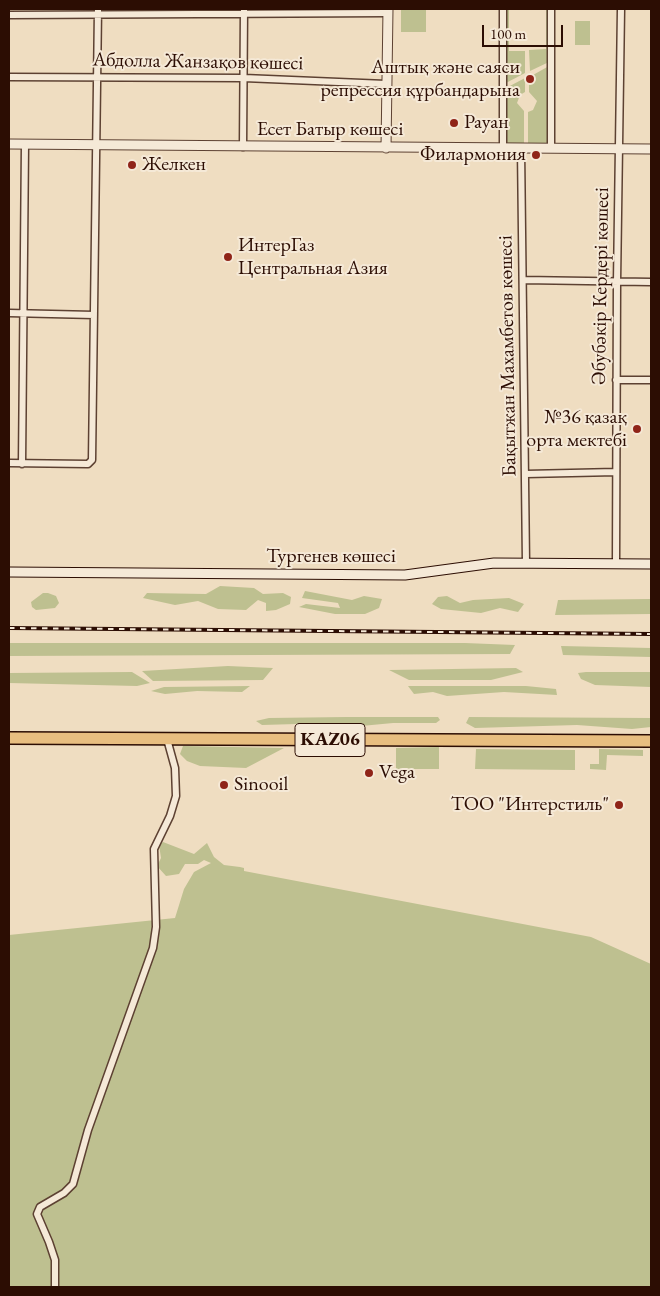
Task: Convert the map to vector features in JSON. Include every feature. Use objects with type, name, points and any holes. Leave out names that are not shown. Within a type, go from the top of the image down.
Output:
[{"type":"highway","name":"KАZ06","points":[[9,738],[651,741]]},
{"type":"street","points":[[503,9],[503,149]]},
{"type":"street","points":[[551,9],[551,148]]},
{"type":"street","name":"Әбубәкір Кердері көшесі","points":[[616,563],[617,282],[622,9]]},
{"type":"street","points":[[9,15],[98,12],[388,11],[386,148]]},
{"type":"street","points":[[9,463],[90,463],[98,145],[98,12]]},
{"type":"street","points":[[243,147],[244,12]]},
{"type":"street","name":"Абдолла Жанзақов көшесі","points":[[9,77],[244,78],[386,84]]},
{"type":"street","name":"Есет Батыр көшесі","points":[[9,144],[651,149]]},
{"type":"street","points":[[22,464],[25,144]]},
{"type":"street","name":"Бақытжан Махамбетов көшесі","points":[[521,149],[526,563]]},
{"type":"street","points":[[523,280],[651,282]]},
{"type":"street","points":[[9,313],[94,315]]},
{"type":"street","points":[[616,380],[651,380]]},
{"type":"street","points":[[526,474],[616,472]]},
{"type":"street","name":"Тургенев көшесі","points":[[9,572],[405,575],[494,563],[651,564]]},
{"type":"street","points":[[55,1287],[55,1260],[50,1242],[37,1214],[40,1207],[64,1194],[73,1184],[88,1130],[153,948],[156,927],[154,849],[170,816],[176,796],[175,768],[167,739]]},
{"type":"green space","points":[[401,9],[426,9],[426,32],[401,32]]},
{"type":"green space","points":[[505,9],[509,9],[509,51],[525,51],[525,73],[506,83]]},
{"type":"green space","points":[[546,9],[549,9],[549,62],[530,71],[529,50],[546,49]]},
{"type":"green space","points":[[575,21],[590,21],[590,45],[575,45]]},
{"type":"green space","points":[[549,66],[549,146],[528,146],[528,112],[533,110],[537,101],[529,92],[529,83],[533,82],[533,75]]},
{"type":"green space","points":[[525,78],[525,92],[520,95],[517,103],[524,111],[524,147],[505,147],[506,88]]},
{"type":"green space","points":[[220,586],[254,588],[263,594],[283,593],[291,597],[290,604],[276,610],[266,611],[266,603],[258,600],[246,610],[218,609],[198,601],[175,605],[143,598],[147,593],[206,594]]},
{"type":"green space","points":[[305,591],[352,600],[364,596],[382,599],[379,608],[365,614],[335,614],[299,607],[306,604],[340,608],[338,603],[302,598]]},
{"type":"green space","points":[[43,593],[56,596],[59,603],[55,608],[36,610],[32,607],[31,602]]},
{"type":"green space","points":[[447,596],[460,603],[473,600],[509,598],[524,604],[518,612],[500,608],[481,613],[441,609],[432,604],[438,597]]},
{"type":"green space","points":[[651,599],[651,614],[555,615],[558,600]]},
{"type":"green space","points":[[9,643],[465,643],[515,645],[510,654],[9,656]]},
{"type":"green space","points":[[561,646],[651,648],[651,657],[563,655]]},
{"type":"green space","points":[[228,666],[273,668],[263,680],[153,681],[142,671]]},
{"type":"green space","points":[[516,668],[523,672],[491,680],[409,680],[389,670]]},
{"type":"green space","points":[[132,672],[150,683],[137,686],[9,683],[9,673]]},
{"type":"green space","points":[[651,672],[651,687],[595,685],[581,679],[578,673]]},
{"type":"green space","points":[[250,686],[242,692],[197,691],[165,694],[151,691],[164,687]]},
{"type":"green space","points":[[408,686],[526,686],[556,689],[557,695],[504,692],[447,696],[433,692],[414,694]]},
{"type":"green space","points":[[438,717],[440,720],[436,723],[393,723],[361,726],[331,723],[262,725],[256,721],[269,718]]},
{"type":"green space","points":[[469,717],[651,718],[651,727],[632,729],[577,725],[475,728],[466,723]]},
{"type":"green space","points":[[183,746],[284,748],[246,768],[200,766],[187,761],[180,754]]},
{"type":"green space","points":[[439,747],[439,769],[396,769],[396,748]]},
{"type":"green space","points":[[476,749],[575,750],[575,770],[475,769]]},
{"type":"green space","points":[[599,749],[643,750],[643,756],[607,755],[606,770],[590,769],[590,764],[599,764]]},
{"type":"green space","points":[[163,842],[194,854],[207,843],[214,857],[224,865],[244,868],[244,871],[591,937],[651,964],[651,1287],[9,1287],[9,935],[175,918],[184,889],[194,872],[211,863],[204,860],[198,864],[185,864],[179,874],[166,876],[157,866],[161,858],[159,845]]},
{"type":"railway","points":[[9,628],[651,634]]},
{"type":"place","name":"Аштық және саяси репрессия құрбандарына","points":[[530,79]]},
{"type":"place","name":"Рауан","points":[[454,123]]},
{"type":"place","name":"Филармония","points":[[536,155]]},
{"type":"place","name":"Желкен","points":[[132,165]]},
{"type":"place","name":"ИнтерГаз Центральная Азия","points":[[228,257]]},
{"type":"place","name":"№36 қазақ орта мектебі","points":[[637,429]]},
{"type":"place","name":"Vega","points":[[369,773]]},
{"type":"place","name":"Sinooil","points":[[224,785]]},
{"type":"place","name":"ТОО \"Интерстиль\"","points":[[619,805]]}]
